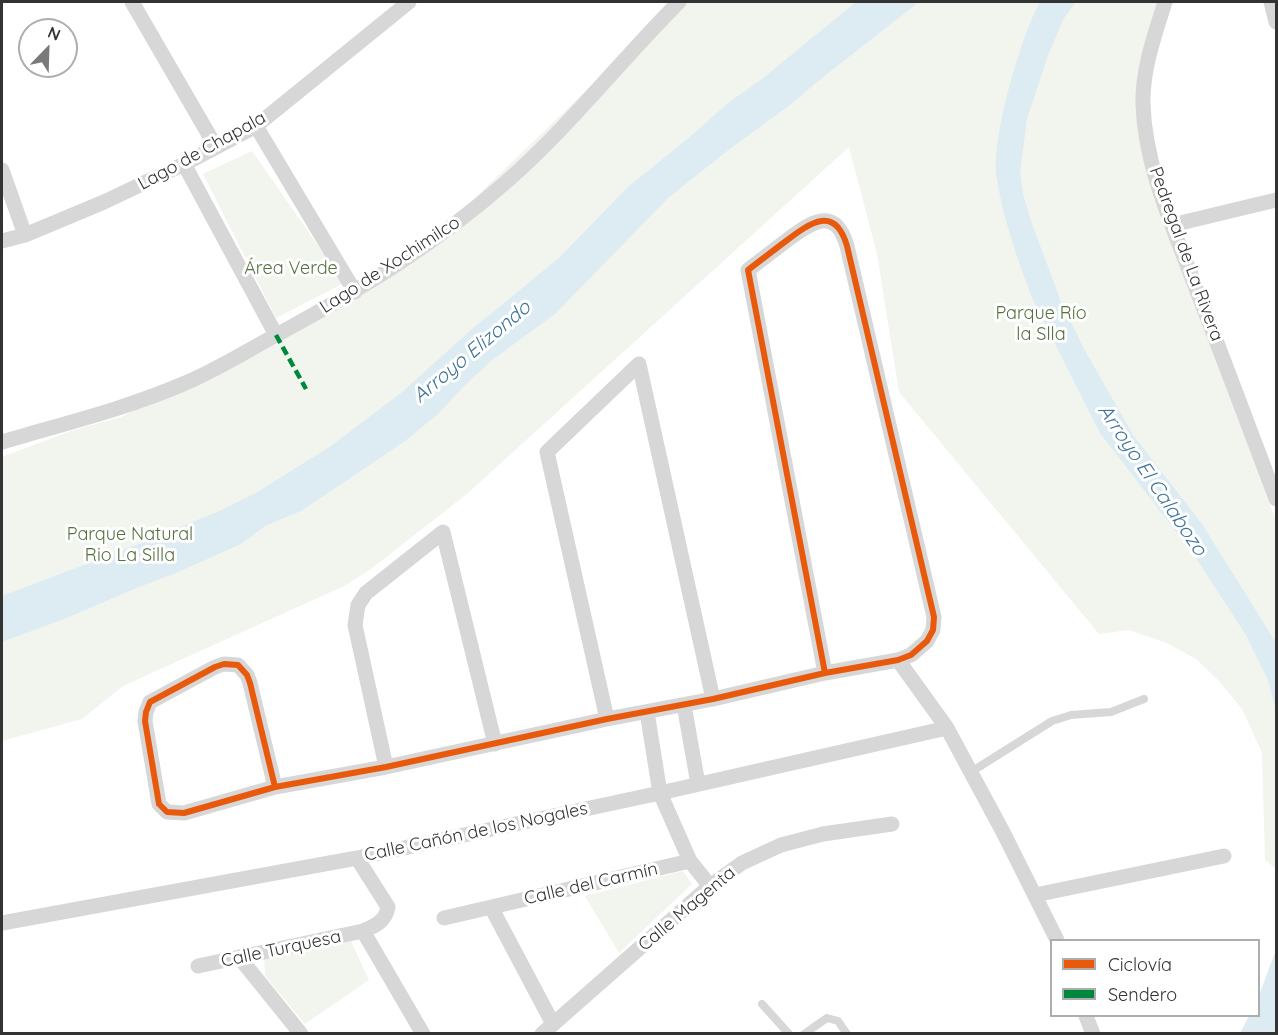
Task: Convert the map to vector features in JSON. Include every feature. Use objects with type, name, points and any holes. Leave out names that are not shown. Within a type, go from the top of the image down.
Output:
[{"type":"street","points":[[132,2],[216,147]]},
{"type":"street","name":"Pedregal de La Rivera","points":[[1165,2],[1146,73],[1143,101],[1145,130],[1154,172],[1276,499]]},
{"type":"street","points":[[1271,2],[1276,22]]},
{"type":"street","name":"Lago de Xochimilco","points":[[2,442],[134,402],[183,384],[232,361],[355,292],[423,248],[462,220],[507,182],[574,118],[673,3]]},
{"type":"street","name":"Lago de Chapala","points":[[2,241],[25,235],[104,202],[256,126],[399,5]]},
{"type":"street","points":[[256,126],[355,292]]},
{"type":"street","points":[[184,164],[276,335]]},
{"type":"street","points":[[2,170],[25,235]]},
{"type":"street","points":[[1172,225],[1276,200]]},
{"type":"street","points":[[275,787],[250,683],[247,675],[238,666],[224,664],[215,667],[150,702],[145,721],[159,804],[167,812],[184,813],[275,787],[386,767],[607,719],[713,699],[825,673],[898,660],[911,655],[927,641],[933,630],[934,616],[847,246],[839,227],[825,220],[800,230],[748,270],[825,673]]},
{"type":"street","points":[[607,719],[547,452],[639,364],[713,699]]},
{"type":"street","points":[[386,767],[356,639],[355,615],[366,593],[443,532],[495,744]]},
{"type":"street","points":[[898,660],[947,728],[1057,939]]},
{"type":"street","points":[[684,705],[698,784]]},
{"type":"street","points":[[647,712],[660,793],[690,861],[711,886]]},
{"type":"street","name":"Calle Cañón de los Nogales","points":[[2,923],[357,858],[947,728]]},
{"type":"street","name":"Calle Magenta","points":[[548,1029],[711,886],[742,863],[781,845],[823,834],[892,824]]},
{"type":"street","points":[[1035,895],[1224,856]]},
{"type":"street","name":"Calle Turquesa","points":[[198,966],[363,931],[380,921],[388,909],[387,905],[357,858]]},
{"type":"street","name":"Calle del Carmín","points":[[444,918],[690,861]]},
{"type":"street","points":[[492,907],[548,1029]]},
{"type":"street","name":"Calle Turquesa","points":[[363,931],[423,1034]]},
{"type":"street","points":[[239,957],[301,1034]]},
{"type":"street","points":[[1086,1017],[1093,1034]]},
{"type":"lane","points":[[971,772],[1052,721],[1071,715],[1111,712],[1144,699]]},
{"type":"lane","points":[[762,1004],[789,1034]]},
{"type":"lane","points":[[804,1034],[827,1018],[838,1021],[847,1034]]},
{"type":"green space","name":"Parque Natural Rio La Silla","points":[[674,2],[1157,2],[1138,91],[1169,234],[1276,521],[1276,869],[1265,860],[1262,753],[1242,709],[1219,681],[1196,659],[1167,643],[1129,630],[1099,634],[899,392],[877,254],[849,147],[468,493],[371,569],[344,586],[123,686],[82,719],[2,741],[2,457],[71,431],[121,417],[232,361],[423,248],[655,24]]},
{"type":"green space","name":"Área Verde","points":[[252,151],[344,283],[276,318],[203,174]]},
{"type":"green space","points":[[683,871],[692,884],[619,953],[585,896]]},
{"type":"green space","points":[[351,941],[369,980],[305,1024],[265,976],[264,958]]},
{"type":"water","name":"Arroyo Elizondo","points":[[856,2],[919,2],[790,105],[669,197],[555,314],[492,360],[439,413],[405,441],[301,511],[265,526],[241,544],[64,619],[2,642],[2,596],[217,512],[256,493],[331,446],[401,393],[471,330],[559,258],[628,187],[728,103],[762,79]]},
{"type":"water","name":"Arroyo El Calabozo","points":[[1040,2],[1076,2],[1064,18],[1048,55],[1027,119],[1020,172],[1023,194],[1031,221],[1061,302],[1084,349],[1133,435],[1202,524],[1276,643],[1276,711],[1268,680],[1246,635],[1194,555],[1100,433],[1032,298],[1016,254],[997,179],[998,140],[1016,63]]},
{"type":"water","points":[[1276,950],[1276,1033],[1240,1033],[1248,1017],[1260,1017],[1260,992]]},
{"type":"marked path","points":[[276,335],[306,389]]},
{"type":"cycle path","points":[[275,787],[250,683],[247,675],[238,665],[224,664],[215,667],[150,702],[145,721],[159,804],[167,812],[184,813],[275,787],[386,767],[607,719],[713,699],[825,673],[898,660],[911,655],[927,641],[933,630],[934,617],[847,246],[842,233],[836,225],[829,221],[813,223],[804,228],[748,270],[825,673]]},
{"type":"park label","name":"Parque Río la Slla","points":[[1041,324]]}]
